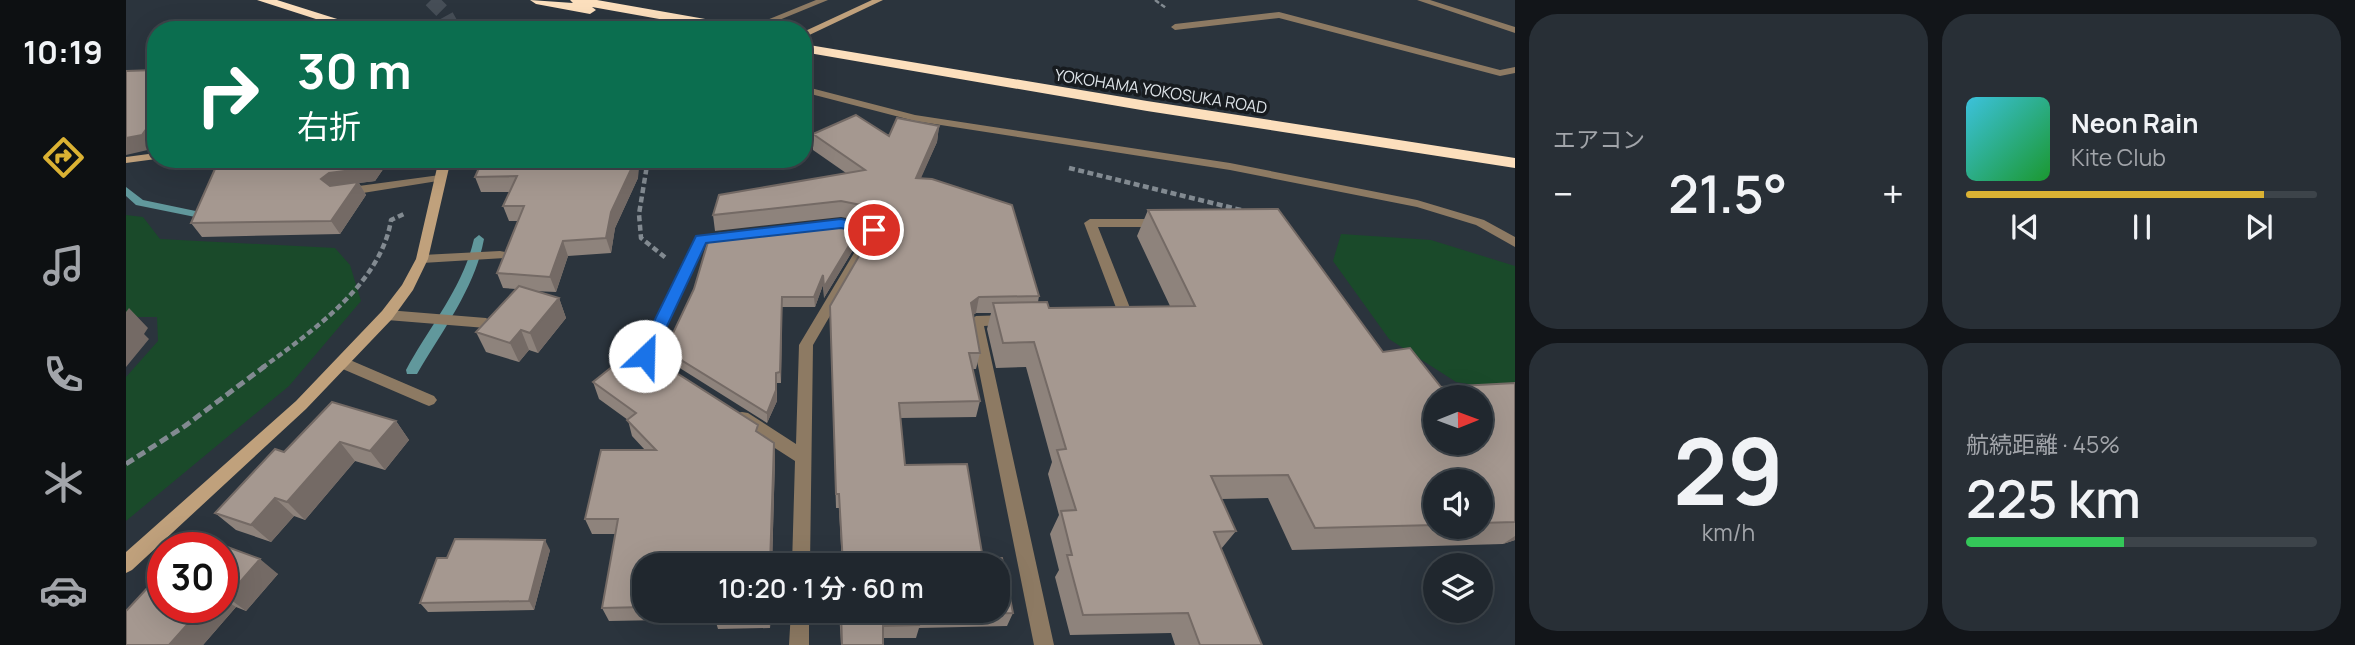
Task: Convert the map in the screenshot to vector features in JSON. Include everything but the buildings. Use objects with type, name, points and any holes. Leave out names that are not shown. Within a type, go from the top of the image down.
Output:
[{"type":"highway","points":[[263,0],[334,21]]},
{"type":"highway","points":[[536,0],[652,21]]},
{"type":"highway","points":[[576,0],[696,21]]},
{"type":"highway","name":"YOKOHAMA YOKOSUKA ROAD","points":[[812,39],[929,66],[1515,163]]},
{"type":"highway","name":"YOKOHAMA YOKOSUKA ROAD","points":[[812,49],[1515,153]]},
{"type":"street","points":[[765,21],[824,0]]},
{"type":"street","points":[[812,33],[879,0]]},
{"type":"street","points":[[1421,0],[1515,30]]},
{"type":"street","points":[[1175,27],[1279,15],[1500,73],[1515,70]]},
{"type":"street","points":[[812,92],[854,106],[961,127],[1135,151],[1310,181],[1423,205],[1482,223],[1515,243]]},
{"type":"street","points":[[126,160],[147,157]]},
{"type":"street","points":[[126,564],[301,405],[387,315],[408,287],[422,260],[442,168]]},
{"type":"street","points":[[337,193],[440,178]]},
{"type":"street","points":[[1100,318],[1127,318],[1090,223],[1170,222]]},
{"type":"street","points":[[801,553],[806,345],[874,230],[841,224],[828,225]]},
{"type":"street","points":[[679,377],[645,356],[686,265],[701,239],[739,235]]},
{"type":"street","points":[[422,260],[500,255]]},
{"type":"street","points":[[387,315],[485,323]]},
{"type":"street","points":[[1017,320],[976,321],[1045,645]]},
{"type":"street","points":[[343,363],[429,400]]},
{"type":"street","points":[[724,406],[803,457]]},
{"type":"street","points":[[799,645],[800,623]]},
{"type":"path","points":[[1064,167],[1246,211]]},
{"type":"path","points":[[647,168],[639,214],[641,238],[672,262],[686,265]]},
{"type":"path","points":[[126,464],[185,426],[311,332],[373,270],[388,240],[391,220],[436,201]]},
{"type":"green space","points":[[126,215],[143,217],[160,239],[335,248],[350,265],[361,301],[289,386],[126,521],[126,377],[158,341],[157,317],[126,317]]},
{"type":"green space","points":[[1341,234],[1431,240],[1515,266],[1515,398],[1508,390],[1493,388],[1493,385],[1456,382],[1389,339],[1333,261]]},
{"type":"waterway","points":[[126,190],[140,203],[210,217]]},
{"type":"waterway","points":[[412,370],[461,286],[479,239]]},
{"type":"tunnel","points":[[431,0],[449,21]]},
{"type":"route","points":[[645,356],[686,265],[701,239],[841,224],[874,230]]}]
